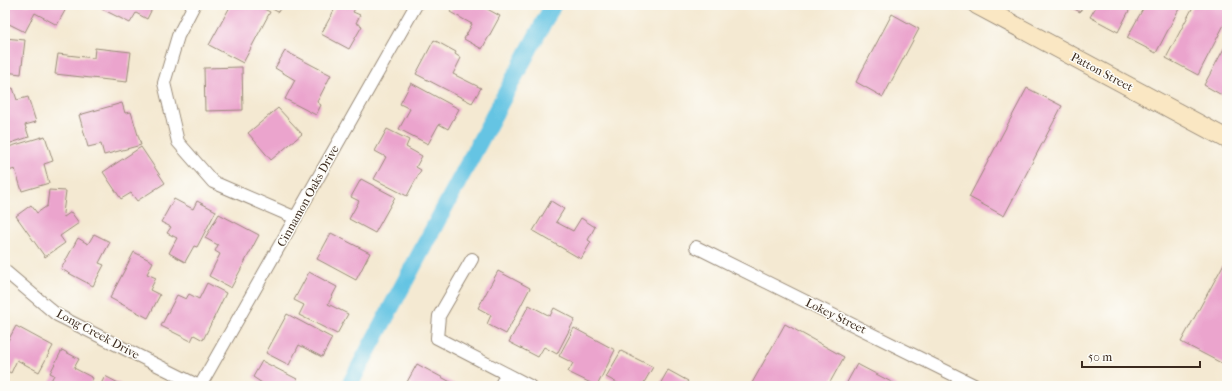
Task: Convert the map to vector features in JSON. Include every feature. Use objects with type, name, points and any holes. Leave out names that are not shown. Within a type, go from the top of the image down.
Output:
[{"type":"street","points":[[194,5],[178,36],[164,83],[178,142],[213,182],[296,218]]},
{"type":"street","name":"Cinnamon Oaks Drive","points":[[199,386],[416,5]]},
{"type":"street","name":"Patton Street","points":[[977,5],[1021,30],[1227,139]]},
{"type":"street","name":"Lokey Street","points":[[696,247],[976,386]]},
{"type":"street","points":[[472,259],[439,316],[437,338],[530,386]]},
{"type":"street","name":"Long Creek Drive","points":[[5,271],[57,315],[199,386]]},
{"type":"street","points":[[500,386],[507,374]]},
{"type":"building","points":[[5,5],[64,5],[67,7],[57,25],[35,13],[25,32],[5,22]]},
{"type":"building","points":[[104,5],[154,5],[147,19],[136,13],[130,23],[102,9]]},
{"type":"building","points":[[231,5],[256,5],[270,12],[243,63],[209,45]]},
{"type":"building","points":[[265,5],[282,5],[278,12]]},
{"type":"building","points":[[337,5],[357,5],[353,12],[360,15],[356,23],[362,26],[349,49],[321,34]]},
{"type":"building","points":[[454,5],[480,5],[500,16],[482,49],[464,39],[472,24],[450,12]]},
{"type":"building","points":[[1067,5],[1083,5],[1080,12]]},
{"type":"building","points":[[1097,5],[1132,5],[1118,32],[1090,17]]},
{"type":"building","points":[[1145,5],[1181,5],[1156,53],[1127,38]]},
{"type":"building","points":[[1194,5],[1227,5],[1227,19],[1198,75],[1166,58]]},
{"type":"building","points":[[892,14],[919,29],[883,97],[856,82]]},
{"type":"building","points":[[5,38],[25,40],[21,74],[5,72]]},
{"type":"building","points":[[434,40],[456,52],[455,54],[461,58],[453,74],[481,88],[472,103],[416,74]]},
{"type":"building","points":[[1227,43],[1227,98],[1204,85]]},
{"type":"building","points":[[95,48],[131,52],[127,82],[55,74],[58,54],[94,58]]},
{"type":"building","points":[[285,51],[331,75],[317,102],[321,105],[316,115],[285,99],[295,80],[275,68]]},
{"type":"building","points":[[242,67],[243,110],[205,111],[204,68]]},
{"type":"building","points":[[411,83],[459,109],[448,129],[439,124],[428,144],[399,129],[410,109],[400,104]]},
{"type":"building","points":[[13,88],[17,100],[28,97],[36,122],[25,125],[29,137],[5,145],[5,90]]},
{"type":"building","points":[[1027,88],[1062,106],[1004,216],[969,197]]},
{"type":"building","points":[[122,103],[125,113],[131,112],[141,145],[104,155],[101,144],[88,147],[79,115]]},
{"type":"building","points":[[278,108],[302,134],[271,160],[248,133]]},
{"type":"building","points":[[387,129],[409,140],[406,147],[422,156],[416,167],[421,170],[407,196],[374,179],[386,157],[375,151]]},
{"type":"building","points":[[45,136],[53,161],[44,164],[49,183],[22,191],[15,169],[5,172],[5,148]]},
{"type":"building","points":[[141,147],[165,183],[137,201],[131,193],[121,199],[103,172]]},
{"type":"building","points":[[361,179],[395,197],[375,233],[349,219],[359,201],[351,197]]},
{"type":"building","points":[[49,190],[66,191],[63,213],[64,217],[71,212],[79,223],[60,236],[65,243],[45,257],[16,216],[31,205],[37,213],[47,206]]},
{"type":"building","points":[[174,199],[193,209],[197,201],[216,211],[197,247],[194,246],[185,262],[169,253],[177,238],[167,233],[171,227],[161,222]]},
{"type":"building","points":[[551,201],[564,209],[556,222],[573,231],[581,218],[595,227],[588,240],[591,242],[581,259],[533,231]]},
{"type":"building","points":[[219,214],[259,235],[231,288],[209,276],[220,254],[215,251],[218,245],[205,238]]},
{"type":"building","points":[[331,233],[370,253],[356,280],[317,259]]},
{"type":"building","points":[[94,234],[110,242],[99,263],[104,265],[93,286],[61,269],[78,238],[88,244]]},
{"type":"building","points":[[134,252],[153,262],[147,274],[156,278],[150,290],[160,295],[148,318],[110,298]]},
{"type":"building","points":[[1227,258],[1227,366],[1181,342]]},
{"type":"building","points":[[498,271],[530,288],[506,334],[487,324],[491,315],[478,308]]},
{"type":"building","points":[[309,272],[337,287],[328,304],[348,314],[337,334],[299,315],[304,305],[294,300]]},
{"type":"building","points":[[207,283],[226,293],[203,340],[194,335],[191,341],[161,326],[177,295],[186,299],[189,294],[199,299]]},
{"type":"building","points":[[529,305],[550,316],[554,308],[575,319],[557,354],[544,347],[538,357],[509,342]]},
{"type":"building","points":[[287,314],[332,338],[322,357],[299,345],[289,365],[266,353]]},
{"type":"building","points":[[785,324],[844,357],[828,386],[757,386],[752,383]]},
{"type":"building","points":[[16,326],[53,346],[39,372],[17,360],[11,373],[5,370],[5,346]]},
{"type":"building","points":[[574,328],[615,350],[597,386],[568,372],[573,363],[559,356]]},
{"type":"building","points":[[62,350],[79,359],[74,368],[93,378],[89,386],[48,386],[54,375],[50,373]]},
{"type":"building","points":[[621,351],[653,367],[642,386],[623,386],[606,377]]},
{"type":"building","points":[[262,361],[297,379],[293,386],[260,386],[262,383],[253,377]]},
{"type":"building","points":[[417,364],[458,386],[414,386],[407,382]]},
{"type":"building","points":[[857,364],[899,386],[845,386]]},
{"type":"building","points":[[668,370],[688,381],[685,386],[659,386]]},
{"type":"building","points":[[105,376],[124,386],[100,386]]},
{"type":"waterway","points":[[349,386],[553,5]]}]
